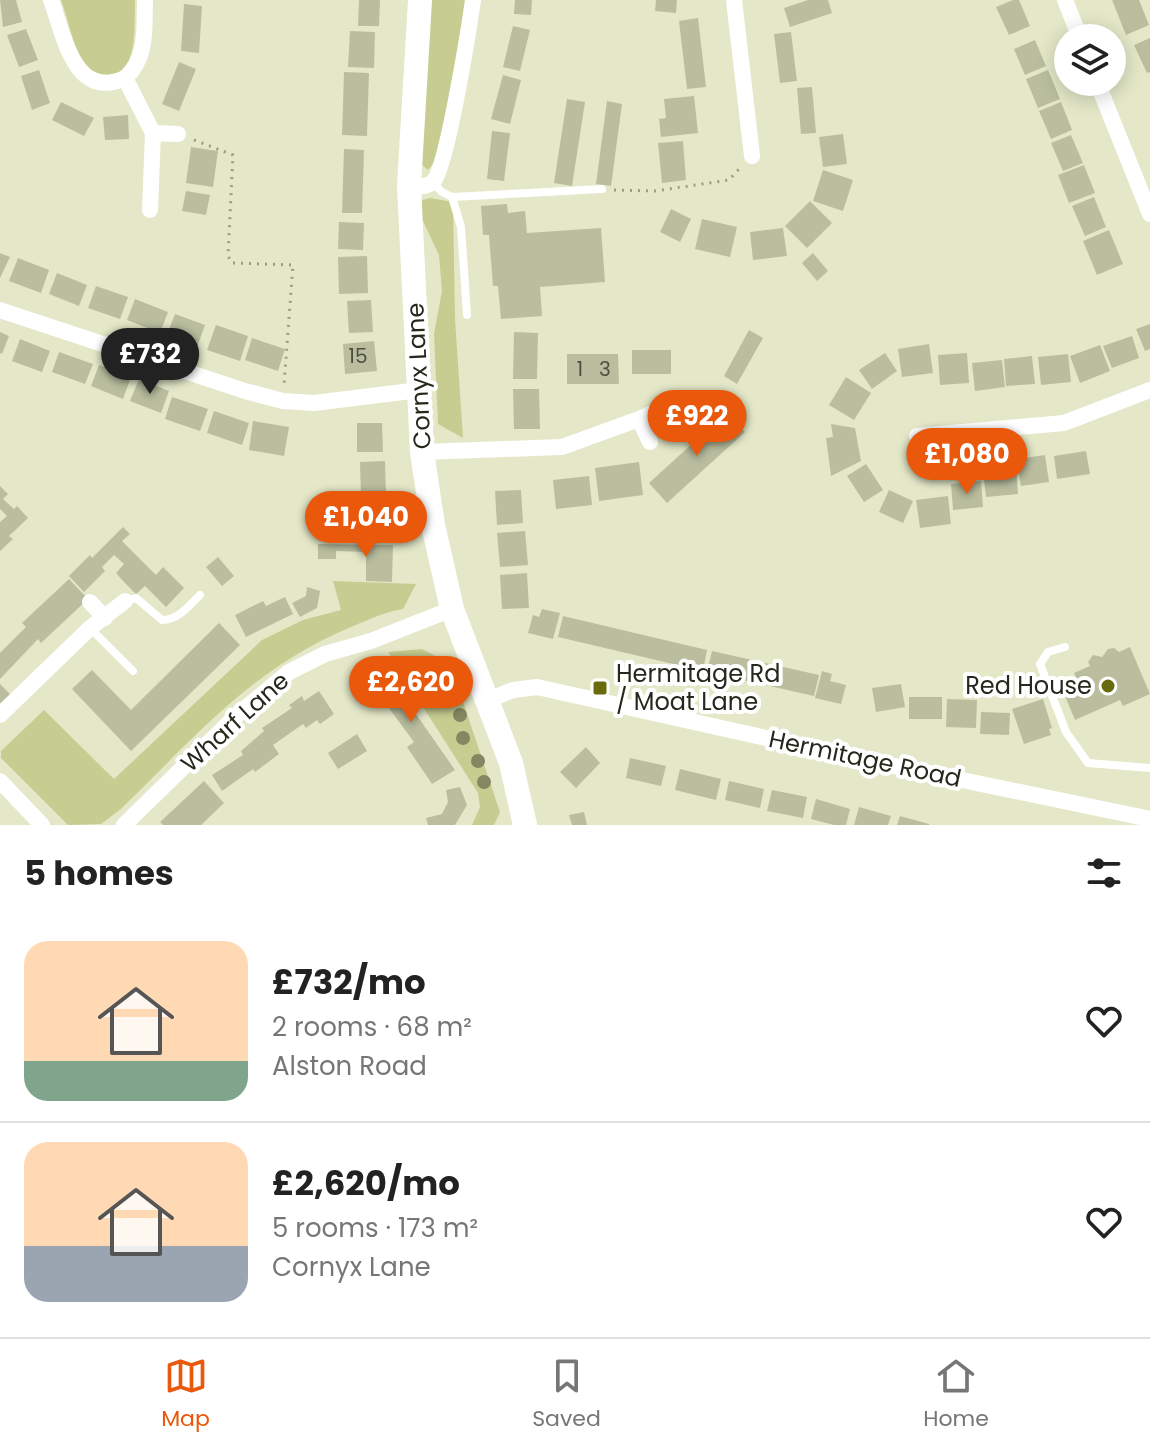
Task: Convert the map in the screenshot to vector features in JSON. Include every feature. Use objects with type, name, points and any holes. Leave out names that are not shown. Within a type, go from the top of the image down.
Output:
[{"type":"street","points":[[51,0],[73,60],[89,79],[112,84],[134,71],[143,45],[145,0]]},
{"type":"street","name":"Cornyx Lane","points":[[420,0],[419,390],[422,452],[433,525],[452,609],[511,763],[525,825]]},
{"type":"street","name":"Cornyx Lane","points":[[421,184],[444,157],[473,0]]},
{"type":"street","points":[[734,0],[752,156]]},
{"type":"street","points":[[1065,0],[1074,24]]},
{"type":"street","points":[[125,78],[153,133],[150,210]]},
{"type":"street","points":[[1103,96],[1150,214]]},
{"type":"street","points":[[153,133],[178,134]]},
{"type":"street","points":[[0,310],[283,401],[314,403],[419,390]]},
{"type":"street","points":[[917,436],[1064,423],[1150,390]]},
{"type":"street","points":[[422,452],[562,447],[673,404]]},
{"type":"street","points":[[639,419],[650,442]]},
{"type":"street","points":[[0,715],[90,628],[125,601]]},
{"type":"street","points":[[90,602],[105,618]]},
{"type":"street","name":"Wharf Lane","points":[[124,825],[236,716],[289,672],[325,654],[371,641],[452,609]]},
{"type":"street","name":"Hermitage Road","points":[[488,700],[513,690],[537,687],[1150,819]]},
{"type":"street","points":[[0,781],[42,825]]},
{"type":"lane","points":[[421,184],[452,197],[602,189]]},
{"type":"lane","points":[[452,197],[461,227],[467,315]]},
{"type":"lane","points":[[125,601],[136,598],[162,620],[170,620],[200,595]]},
{"type":"lane","points":[[90,628],[133,671]]},
{"type":"lane","points":[[1065,647],[1048,652],[1040,664],[1066,732],[1088,763],[1150,768]]},
{"type":"path","points":[[178,134],[233,155],[228,256],[232,263],[293,265],[283,401]]},
{"type":"path","points":[[602,189],[655,191],[729,180],[752,156]]},
{"type":"green space","points":[[61,0],[135,0],[132,49],[123,69],[114,74],[102,74],[86,65],[75,46]]},
{"type":"green space","points":[[431,0],[467,0],[440,155],[428,170],[421,164]]},
{"type":"green space","points":[[430,198],[453,202],[455,319],[463,438],[438,424],[434,334],[442,291],[439,255],[421,217],[422,200]]},
{"type":"green space","points":[[333,581],[416,584],[403,609],[376,616],[316,644],[254,684],[200,731],[121,809],[101,824],[68,825],[1,758],[1,751],[44,710],[114,779],[262,640],[303,620],[341,610]]},
{"type":"green space","points":[[422,649],[441,659],[458,687],[500,812],[494,825],[472,825],[480,807],[478,793],[388,652]]},
{"type":"building","points":[[0,0],[16,0],[22,22],[3,27]]},
{"type":"building","points":[[359,0],[380,0],[379,26],[358,26]]},
{"type":"building","points":[[515,0],[532,0],[531,15],[514,14]]},
{"type":"building","points":[[656,0],[677,0],[676,13],[655,11]]},
{"type":"building","points":[[808,0],[828,0],[832,13],[790,27],[784,8]]},
{"type":"building","points":[[1019,0],[1030,26],[1009,35],[996,7]]},
{"type":"building","points":[[1112,0],[1139,0],[1149,25],[1126,35],[1126,24],[1122,24]]},
{"type":"building","points":[[184,4],[202,6],[199,53],[181,51]]},
{"type":"building","points":[[698,18],[706,87],[687,89],[679,21]]},
{"type":"building","points":[[513,26],[530,30],[520,71],[503,67]]},
{"type":"building","points":[[26,29],[38,60],[19,67],[7,35]]},
{"type":"building","points":[[350,31],[375,32],[374,68],[348,67]]},
{"type":"building","points":[[791,32],[797,81],[780,83],[774,34]]},
{"type":"building","points":[[1150,38],[1150,72],[1147,73],[1134,45]]},
{"type":"building","points":[[1035,40],[1046,66],[1025,75],[1014,49]]},
{"type":"building","points":[[179,62],[196,69],[179,111],[162,104]]},
{"type":"building","points":[[39,70],[50,103],[32,110],[21,76]]},
{"type":"building","points":[[1048,70],[1054,84],[1054,96],[1060,99],[1038,108],[1026,79]]},
{"type":"building","points":[[344,72],[369,73],[367,136],[342,135]]},
{"type":"building","points":[[503,75],[521,80],[510,124],[491,119]]},
{"type":"building","points":[[812,87],[816,133],[801,134],[797,88]]},
{"type":"building","points":[[694,96],[698,133],[661,137],[659,119],[666,118],[664,99]]},
{"type":"building","points":[[567,99],[585,102],[572,186],[554,183]]},
{"type":"building","points":[[607,101],[622,104],[611,186],[596,184]]},
{"type":"building","points":[[61,102],[94,118],[84,136],[52,120]]},
{"type":"building","points":[[1061,102],[1072,130],[1051,139],[1039,111]]},
{"type":"building","points":[[128,115],[129,139],[105,140],[103,117]]},
{"type":"building","points":[[492,131],[510,133],[504,181],[487,179]]},
{"type":"building","points":[[843,134],[847,164],[823,167],[819,137]]},
{"type":"building","points":[[1071,135],[1083,163],[1063,171],[1051,143]]},
{"type":"building","points":[[683,141],[686,180],[662,183],[658,143]]},
{"type":"building","points":[[191,147],[218,151],[213,187],[186,183]]},
{"type":"building","points":[[344,149],[364,150],[362,213],[342,213]]},
{"type":"building","points":[[1084,165],[1095,193],[1069,203],[1058,175]]},
{"type":"building","points":[[823,170],[853,180],[843,211],[813,201]]},
{"type":"building","points":[[186,191],[210,195],[206,215],[182,211]]},
{"type":"building","points":[[1094,197],[1106,227],[1085,236],[1072,206]]},
{"type":"building","points":[[810,201],[832,223],[807,248],[785,226]]},
{"type":"building","points":[[507,204],[508,213],[525,211],[527,233],[601,228],[605,282],[540,287],[542,316],[501,319],[498,286],[493,286],[489,235],[483,235],[481,206]]},
{"type":"building","points":[[671,209],[691,219],[680,242],[660,232]]},
{"type":"building","points":[[702,219],[737,227],[730,257],[695,249]]},
{"type":"building","points":[[339,222],[364,223],[363,250],[338,249]]},
{"type":"building","points":[[783,228],[787,256],[753,260],[750,232]]},
{"type":"building","points":[[1109,230],[1123,264],[1097,275],[1083,241]]},
{"type":"building","points":[[0,253],[10,257],[0,278]]},
{"type":"building","points":[[813,253],[828,271],[817,281],[802,263]]},
{"type":"building","points":[[367,256],[368,293],[339,294],[338,257]]},
{"type":"building","points":[[18,258],[49,270],[41,293],[9,281]]},
{"type":"building","points":[[57,273],[87,285],[79,306],[49,294]]},
{"type":"building","points":[[96,286],[128,297],[120,319],[88,308]]},
{"type":"building","points":[[135,299],[168,312],[160,333],[127,320]]},
{"type":"building","points":[[371,300],[373,332],[349,333],[347,301]]},
{"type":"building","points":[[175,314],[205,325],[197,347],[167,335]]},
{"type":"building","points":[[1150,324],[1150,349],[1145,351],[1136,329]]},
{"type":"building","points":[[216,325],[248,336],[240,361],[207,350]]},
{"type":"building","points":[[749,330],[763,338],[737,384],[724,376]]},
{"type":"building","points":[[0,332],[9,336],[2,354],[0,353]]},
{"type":"building","points":[[514,332],[538,333],[537,379],[513,379]]},
{"type":"building","points":[[1132,336],[1139,358],[1112,368],[1103,346]]},
{"type":"building","points":[[252,338],[285,349],[278,371],[245,360]]},
{"type":"building","points":[[20,339],[50,351],[42,372],[12,361]]},
{"type":"building","points":[[374,341],[377,371],[345,374],[343,344]]},
{"type":"building","points":[[929,344],[933,373],[902,377],[898,349]]},
{"type":"building","points":[[1100,345],[1110,371],[1080,383],[1070,356]]},
{"type":"building","points":[[632,350],[671,350],[671,374],[632,374]]},
{"type":"building","points":[[59,352],[93,364],[85,384],[52,372]]},
{"type":"building","points":[[885,353],[897,371],[872,389],[859,370]]},
{"type":"building","points":[[967,353],[969,383],[940,385],[938,355]]},
{"type":"building","points":[[567,354],[618,354],[619,384],[567,384]]},
{"type":"building","points":[[1068,354],[1071,382],[1041,385],[1038,357]]},
{"type":"building","points":[[1032,356],[1035,384],[1006,386],[1004,359]]},
{"type":"building","points":[[1002,360],[1005,387],[975,391],[972,363]]},
{"type":"building","points":[[99,365],[131,377],[123,399],[91,386]]},
{"type":"building","points":[[846,377],[871,393],[854,420],[829,405]]},
{"type":"building","points":[[139,379],[169,391],[161,413],[130,401]]},
{"type":"building","points":[[513,389],[539,389],[540,429],[514,429]]},
{"type":"building","points":[[172,397],[208,409],[200,431],[165,419]]},
{"type":"building","points":[[214,411],[249,423],[242,445],[207,433]]},
{"type":"building","points":[[727,412],[745,432],[667,503],[649,483]]},
{"type":"building","points":[[253,421],[289,427],[284,456],[249,450]]},
{"type":"building","points":[[357,423],[382,423],[383,452],[357,452]]},
{"type":"building","points":[[831,424],[855,428],[861,461],[831,476],[826,438],[833,437]]},
{"type":"building","points":[[1086,451],[1090,474],[1057,479],[1054,456]]},
{"type":"building","points":[[1045,455],[1049,482],[1021,486],[1017,459]]},
{"type":"building","points":[[385,461],[386,496],[361,497],[360,462]]},
{"type":"building","points":[[639,462],[643,495],[599,501],[595,468]]},
{"type":"building","points":[[866,464],[883,490],[864,502],[847,476]]},
{"type":"building","points":[[1016,467],[1018,494],[986,497],[983,471]]},
{"type":"building","points":[[589,476],[592,505],[556,509],[553,480]]},
{"type":"building","points":[[981,481],[983,507],[953,510],[951,484]]},
{"type":"building","points":[[0,486],[8,494],[3,499],[14,509],[17,506],[28,518],[9,536],[13,539],[0,551],[0,522],[7,516],[0,509]]},
{"type":"building","points":[[521,490],[523,523],[497,525],[495,491]]},
{"type":"building","points":[[889,490],[913,501],[903,523],[879,512]]},
{"type":"building","points":[[948,496],[951,524],[920,528],[916,500]]},
{"type":"building","points":[[387,501],[391,539],[366,542],[366,536],[358,537],[357,522],[365,521],[363,503]]},
{"type":"building","points":[[123,527],[130,534],[122,541],[156,575],[163,567],[184,588],[166,607],[145,586],[136,594],[124,582],[116,573],[124,564],[114,555],[102,567],[105,571],[84,592],[69,576]]},
{"type":"building","points":[[525,531],[528,565],[500,567],[497,533]]},
{"type":"building","points":[[318,544],[393,545],[392,582],[366,581],[366,552],[336,551],[336,559],[318,559]]},
{"type":"building","points":[[218,557],[234,576],[222,586],[206,567]]},
{"type":"building","points":[[527,573],[529,608],[502,609],[500,575]]},
{"type":"building","points":[[69,579],[88,599],[41,643],[38,639],[0,679],[0,653],[26,627],[22,623]]},
{"type":"building","points":[[307,587],[320,591],[317,608],[300,617],[292,603],[306,596]]},
{"type":"building","points":[[285,597],[293,614],[246,637],[235,615],[263,601],[266,606]]},
{"type":"building","points":[[542,609],[560,613],[553,639],[528,633],[533,615],[539,617]]},
{"type":"building","points":[[563,616],[707,650],[703,671],[558,637]]},
{"type":"building","points":[[219,623],[240,645],[131,751],[72,689],[92,670],[131,710]]},
{"type":"building","name":"Red House","points":[[1130,647],[1150,694],[1123,706],[1120,700],[1075,720],[1062,689],[1078,682],[1074,673],[1090,666],[1088,662],[1093,655],[1102,657],[1108,649],[1114,648],[1119,652]]},
{"type":"building","points":[[712,651],[819,675],[814,696],[707,672]]},
{"type":"building","points":[[386,663],[415,704],[411,707],[455,770],[432,784],[407,747],[414,742],[366,677]]},
{"type":"building","points":[[822,671],[832,674],[830,681],[846,685],[841,704],[815,698]]},
{"type":"building","points":[[0,684],[11,695],[0,705]]},
{"type":"building","points":[[901,684],[905,707],[876,712],[872,688]]},
{"type":"building","points":[[319,691],[334,714],[320,724],[317,720],[306,728],[303,724],[273,745],[279,754],[222,791],[212,775],[243,755],[241,751],[264,731],[262,728],[292,708],[289,705],[302,696],[304,701]]},
{"type":"building","points":[[909,697],[942,697],[942,719],[909,719]]},
{"type":"building","points":[[947,699],[977,700],[976,728],[946,727]]},
{"type":"building","points":[[1043,699],[1052,728],[1049,729],[1051,735],[1024,744],[1012,709]]},
{"type":"building","points":[[981,712],[1010,713],[1009,735],[980,734]]},
{"type":"building","points":[[357,734],[367,751],[338,769],[328,753]]},
{"type":"building","points":[[586,747],[600,763],[576,788],[560,772]]},
{"type":"building","points":[[630,758],[666,766],[661,786],[626,778]]},
{"type":"building","points":[[680,769],[721,779],[716,800],[675,790]]},
{"type":"building","points":[[204,781],[224,803],[201,825],[163,825],[160,822]]},
{"type":"building","points":[[729,781],[764,789],[760,808],[725,800]]},
{"type":"building","points":[[460,787],[467,805],[455,825],[428,825],[426,818],[442,814],[448,802],[446,790]]},
{"type":"building","points":[[772,790],[807,797],[803,818],[767,811]]},
{"type":"building","points":[[816,799],[850,809],[846,825],[811,819]]},
{"type":"building","points":[[859,807],[891,816],[888,825],[854,825]]},
{"type":"building","points":[[584,812],[587,825],[572,825],[569,815]]},
{"type":"building","points":[[900,816],[929,824],[929,825],[897,825]]},
{"type":"place","name":"Red House","points":[[1108,686]]},
{"type":"place","name":"Hermitage Rd / Moat Lane","points":[[600,688]]}]
